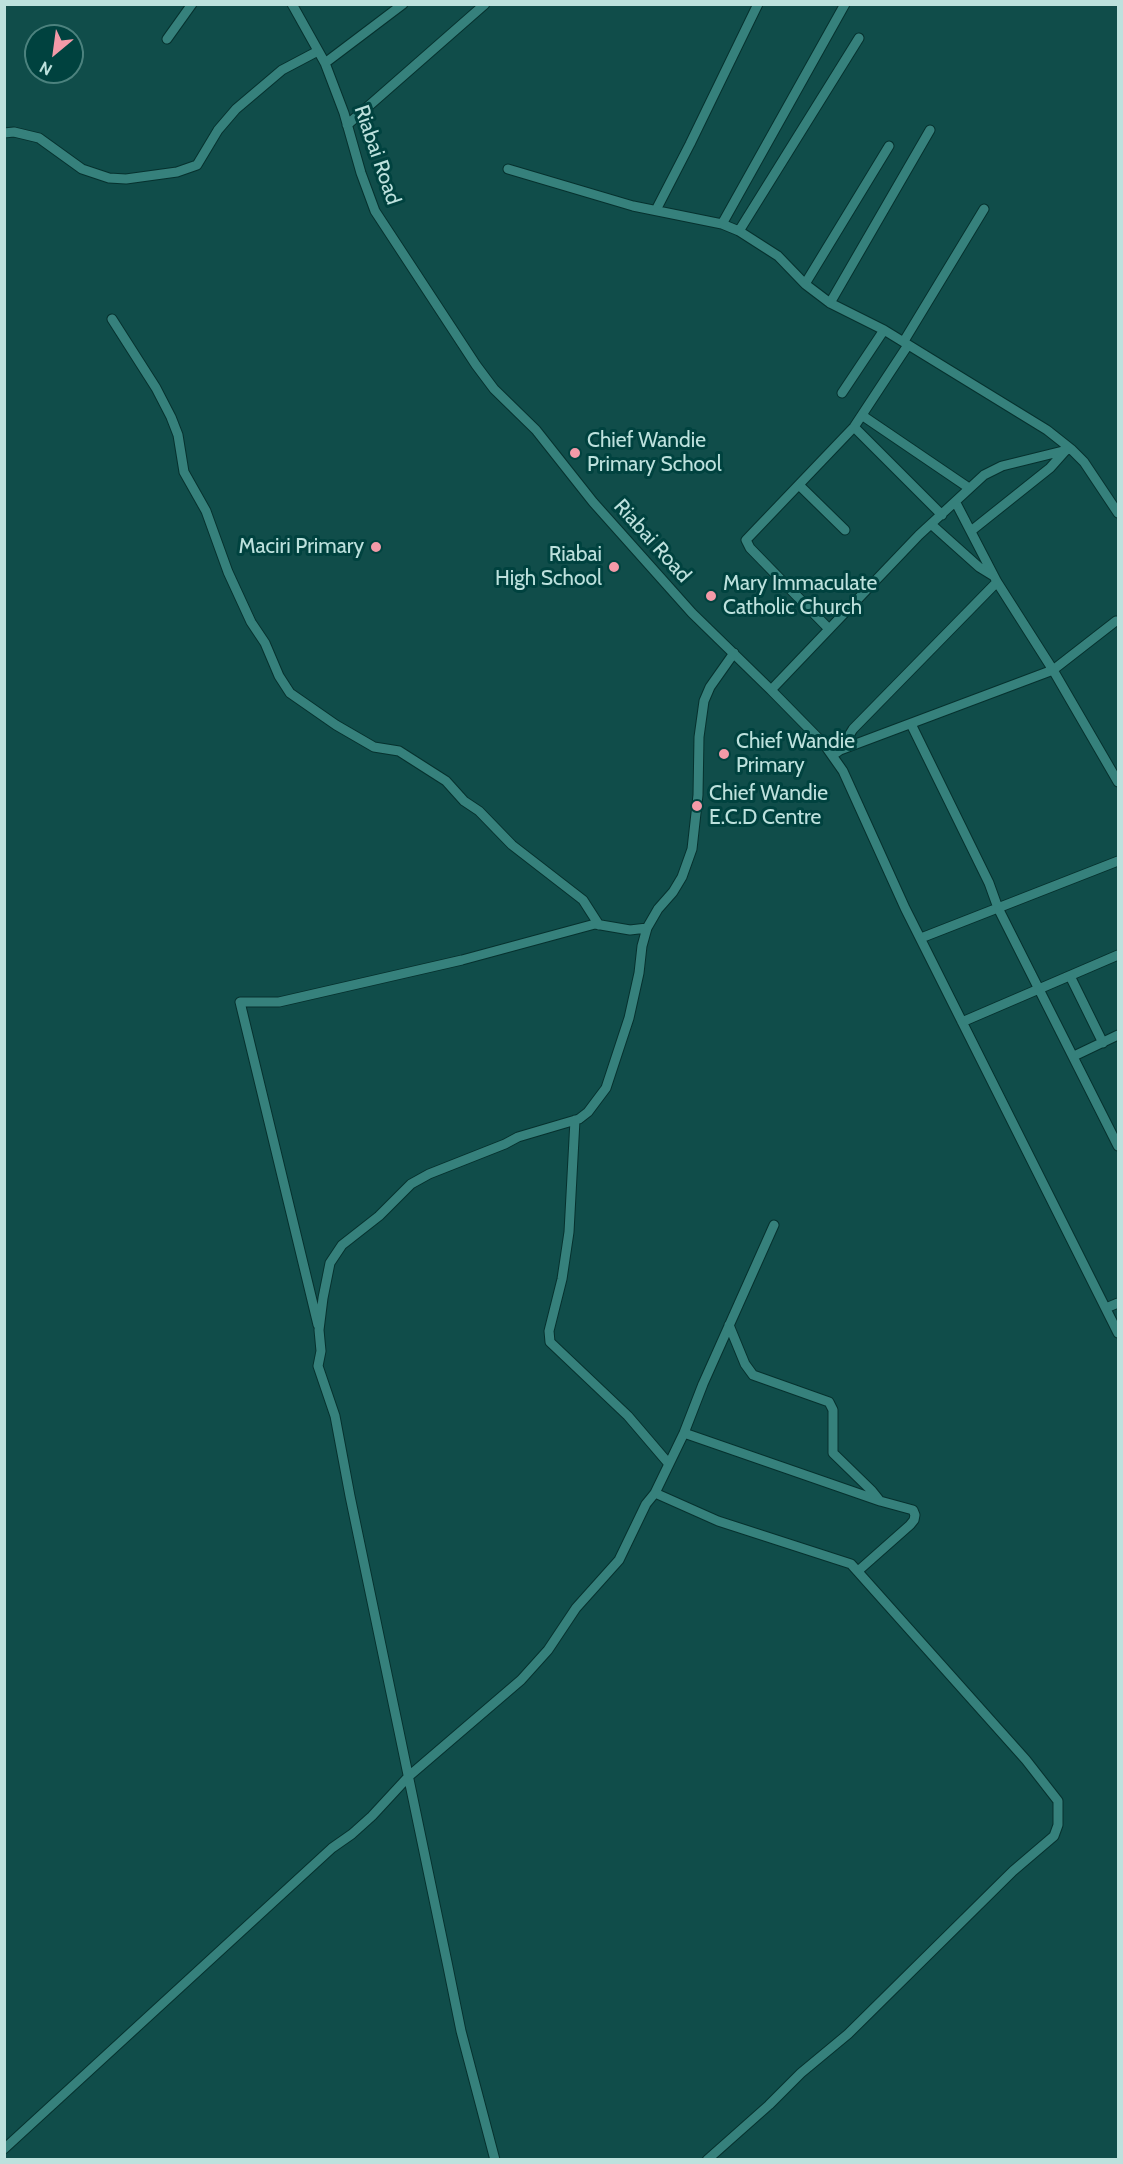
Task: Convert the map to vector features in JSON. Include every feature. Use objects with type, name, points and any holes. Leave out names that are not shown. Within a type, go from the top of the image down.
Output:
[{"type":"street","points":[[167,39],[192,4]]},
{"type":"street","name":"Riabai Road","points":[[292,4],[325,63],[375,211],[487,380],[536,430],[593,502],[692,613],[807,726],[837,752],[843,771],[921,938],[1119,1333]]},
{"type":"street","points":[[325,63],[403,4]]},
{"type":"street","points":[[347,125],[485,4]]},
{"type":"street","points":[[656,210],[758,4]]},
{"type":"street","points":[[722,224],[845,4]]},
{"type":"street","points":[[740,231],[858,38]]},
{"type":"street","points":[[4,132],[39,138],[82,169],[109,178],[126,179],[177,172],[197,165],[218,130],[236,109],[282,70],[318,51]]},
{"type":"street","points":[[830,303],[930,130]]},
{"type":"street","points":[[805,284],[889,146]]},
{"type":"street","points":[[508,169],[633,206],[722,224],[740,231],[778,256],[805,284],[830,303],[884,330],[1047,430],[1084,462],[1119,513]]},
{"type":"street","points":[[829,629],[746,544],[748,537],[863,416],[984,210]]},
{"type":"street","points":[[112,319],[156,388],[171,417],[178,435],[184,472],[206,511],[228,572],[250,622],[265,643],[279,676],[290,693],[336,725],[374,747],[399,751],[446,781],[464,801],[479,811],[512,845],[583,900],[599,924]]},
{"type":"street","points":[[842,393],[884,330]]},
{"type":"street","points":[[863,416],[969,488]]},
{"type":"street","points":[[854,428],[942,515]]},
{"type":"street","points":[[771,690],[913,542],[984,475],[1002,466],[1069,449]]},
{"type":"street","points":[[970,531],[1050,468],[1069,449]]},
{"type":"street","points":[[799,485],[845,530]]},
{"type":"street","points":[[956,503],[995,579],[1053,670],[1119,782]]},
{"type":"street","points":[[932,525],[995,579]]},
{"type":"street","points":[[837,752],[853,729],[995,579]]},
{"type":"street","points":[[837,752],[1053,670],[1116,621]]},
{"type":"street","points":[[319,1330],[330,1263],[335,1255],[342,1245],[379,1216],[411,1184],[429,1174],[518,1137],[575,1120],[588,1112],[606,1088],[629,1018],[647,928],[658,909],[682,878],[692,849],[698,795],[699,737],[704,701],[710,687],[734,653]]},
{"type":"street","points":[[911,724],[989,883],[998,908],[1119,1146]]},
{"type":"street","points":[[921,938],[1119,861]]},
{"type":"street","points":[[495,2160],[461,2031],[350,1496],[337,1423],[318,1366],[321,1351],[319,1330],[240,1002],[279,1002],[465,959],[577,927],[599,924],[630,930],[647,928]]},
{"type":"street","points":[[962,1022],[1119,955]]},
{"type":"street","points":[[1070,976],[1103,1043]]},
{"type":"street","points":[[1074,1056],[1119,1035]]},
{"type":"street","points":[[575,1120],[569,1232],[562,1279],[549,1331],[550,1342],[628,1416],[669,1464]]},
{"type":"street","points":[[1108,1125],[1119,1121]]},
{"type":"street","points":[[4,2149],[332,1848],[372,1816],[409,1776],[521,1680],[548,1650],[576,1608],[619,1560],[646,1504],[655,1493],[684,1433],[774,1225]]},
{"type":"street","points":[[1106,1308],[1119,1303]]},
{"type":"street","points":[[729,1325],[745,1364],[753,1376],[832,1405],[833,1453],[873,1491],[880,1501]]},
{"type":"street","points":[[684,1433],[880,1501],[913,1510],[914,1520],[858,1571]]},
{"type":"street","points":[[655,1493],[718,1521],[845,1562],[858,1571],[1036,1772],[1058,1801],[1058,1825],[1054,1836],[1013,1871],[848,2034],[801,2073],[769,2106],[707,2160]]},
{"type":"place","name":"Chief Wandie Primary School","points":[[575,453]]},
{"type":"place","name":"Maciri Primary","points":[[376,547]]},
{"type":"place","name":"Riabai High School","points":[[614,567]]},
{"type":"place","name":"Mary Immaculate Catholic Church","points":[[711,596]]},
{"type":"place","name":"Chief Wandie Primary","points":[[724,754]]},
{"type":"place","name":"Chief Wandie E.C.D Centre","points":[[697,806]]}]
